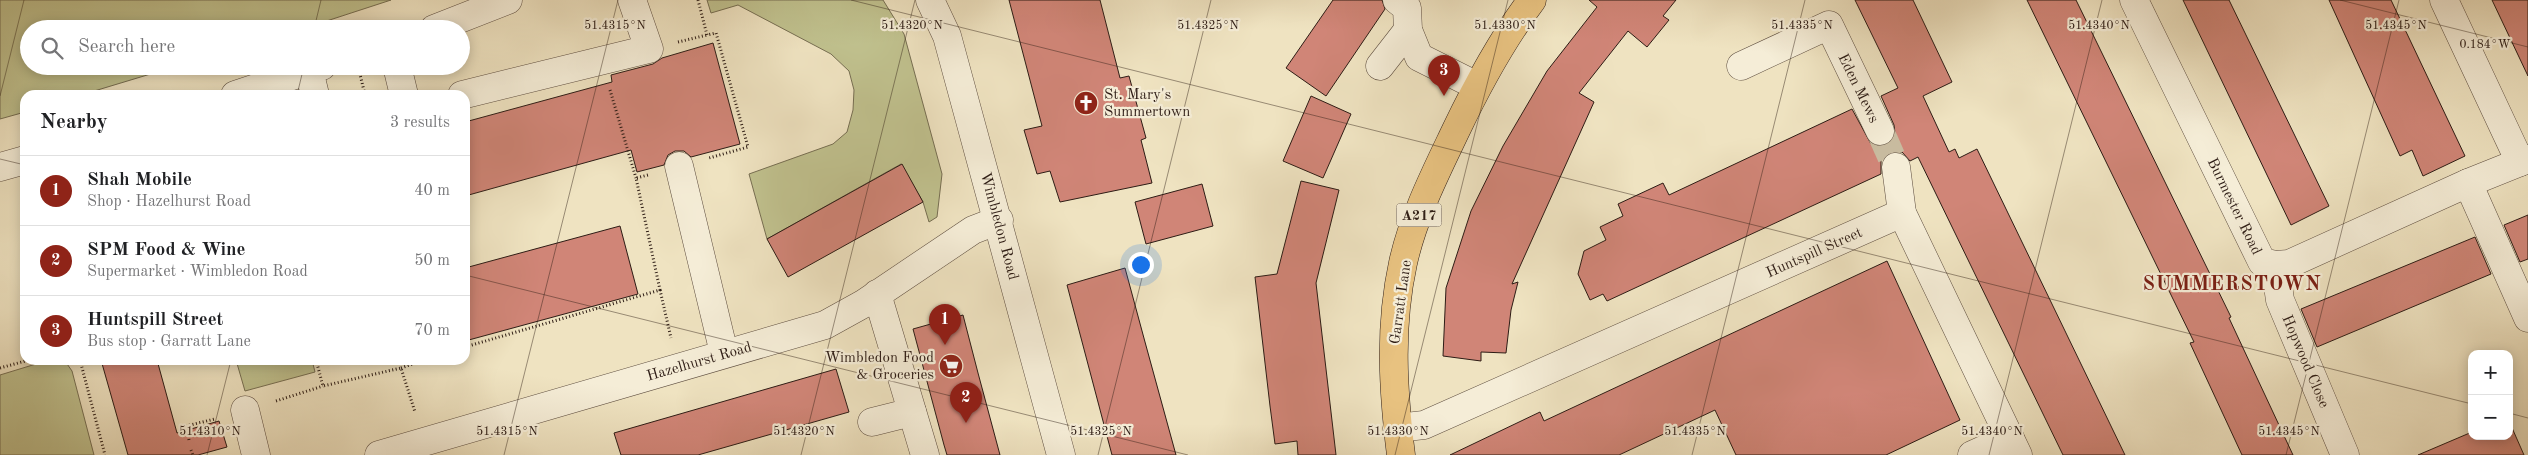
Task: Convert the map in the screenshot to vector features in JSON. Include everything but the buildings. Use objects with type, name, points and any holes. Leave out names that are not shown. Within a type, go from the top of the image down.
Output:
[{"type":"main road","name":"Garratt Lane","points":[[1401,455],[1393,348],[1396,309],[1403,262],[1435,176],[1477,86],[1494,54],[1532,0]]},
{"type":"street","points":[[457,20],[508,0]]},
{"type":"street","points":[[470,93],[649,49],[632,0]]},
{"type":"street","name":"Wimbledon Road","points":[[930,0],[947,36],[999,220],[1061,455]]},
{"type":"street","points":[[1397,0],[1407,8],[1408,30],[1419,57],[1477,86]]},
{"type":"street","name":"Burmester Road","points":[[2134,0],[2262,262],[2275,265],[2289,264],[2468,183],[2524,161]]},
{"type":"street","points":[[2444,0],[2524,161]]},
{"type":"street","name":"Eden Mews","points":[[1741,66],[1829,25],[1880,130]]},
{"type":"street","points":[[1380,66],[1408,30]]},
{"type":"street","points":[[399,75],[403,90]]},
{"type":"street","points":[[257,90],[315,77]]},
{"type":"street","points":[[0,167],[20,161]]},
{"type":"street","points":[[679,166],[724,353]]},
{"type":"street","points":[[1896,167],[1902,213],[2014,446],[1972,455]]},
{"type":"street","points":[[2468,183],[2528,318]]},
{"type":"street","name":"Huntspill Street","points":[[1398,428],[1424,426],[1902,213]]},
{"type":"street","name":"Hazelhurst Road","points":[[379,455],[825,325],[878,294],[973,230],[999,220]]},
{"type":"street","name":"Hopwood Close","points":[[2275,265],[2280,300],[2345,455]]},
{"type":"street","points":[[878,294],[925,455]]},
{"type":"street","points":[[245,410],[256,455]]},
{"type":"street","points":[[872,422],[912,412]]},
{"type":"path","points":[[636,178],[748,147],[716,33],[707,35],[698,0]]},
{"type":"path","points":[[602,61],[636,178],[678,367]]},
{"type":"path","points":[[360,75],[364,90]]},
{"type":"path","points":[[470,346],[660,290]]},
{"type":"path","points":[[0,368],[20,362]]},
{"type":"path","points":[[81,365],[105,455]]},
{"type":"path","points":[[317,365],[323,386]]},
{"type":"path","points":[[189,440],[186,426],[323,386],[410,365]]},
{"type":"path","points":[[401,368],[423,442]]},
{"type":"path","points":[[192,450],[193,455]]},
{"type":"green space","points":[[0,0],[391,0],[330,20],[20,20],[20,75],[147,75],[98,90],[20,90],[20,113],[0,119]]},
{"type":"green space","points":[[707,0],[883,0],[904,34],[942,174],[937,217],[929,222],[923,202],[901,164],[767,239],[749,174],[833,144],[847,132],[853,110],[854,90],[849,71],[831,54],[738,5],[711,13]]},
{"type":"green space","points":[[33,365],[68,365],[72,371],[94,455],[0,455],[0,375]]},
{"type":"green space","points":[[237,365],[313,365],[315,372],[245,391]]},
{"type":"tunnel","points":[[1880,131],[1896,167]]},
{"type":"place","name":"Huntspill Street","points":[[1444,96]]},
{"type":"place","name":"St. Mary's Summertown","points":[[1086,103]]},
{"type":"place","name":"Shah Mobile","points":[[945,345]]},
{"type":"place","name":"Wimbledon Food & Groceries","points":[[951,366]]},
{"type":"place","name":"SPM Food & Wine","points":[[966,423]]},
{"type":"district","name":"SUMMERSTOWN","points":[[2232,283]]}]
